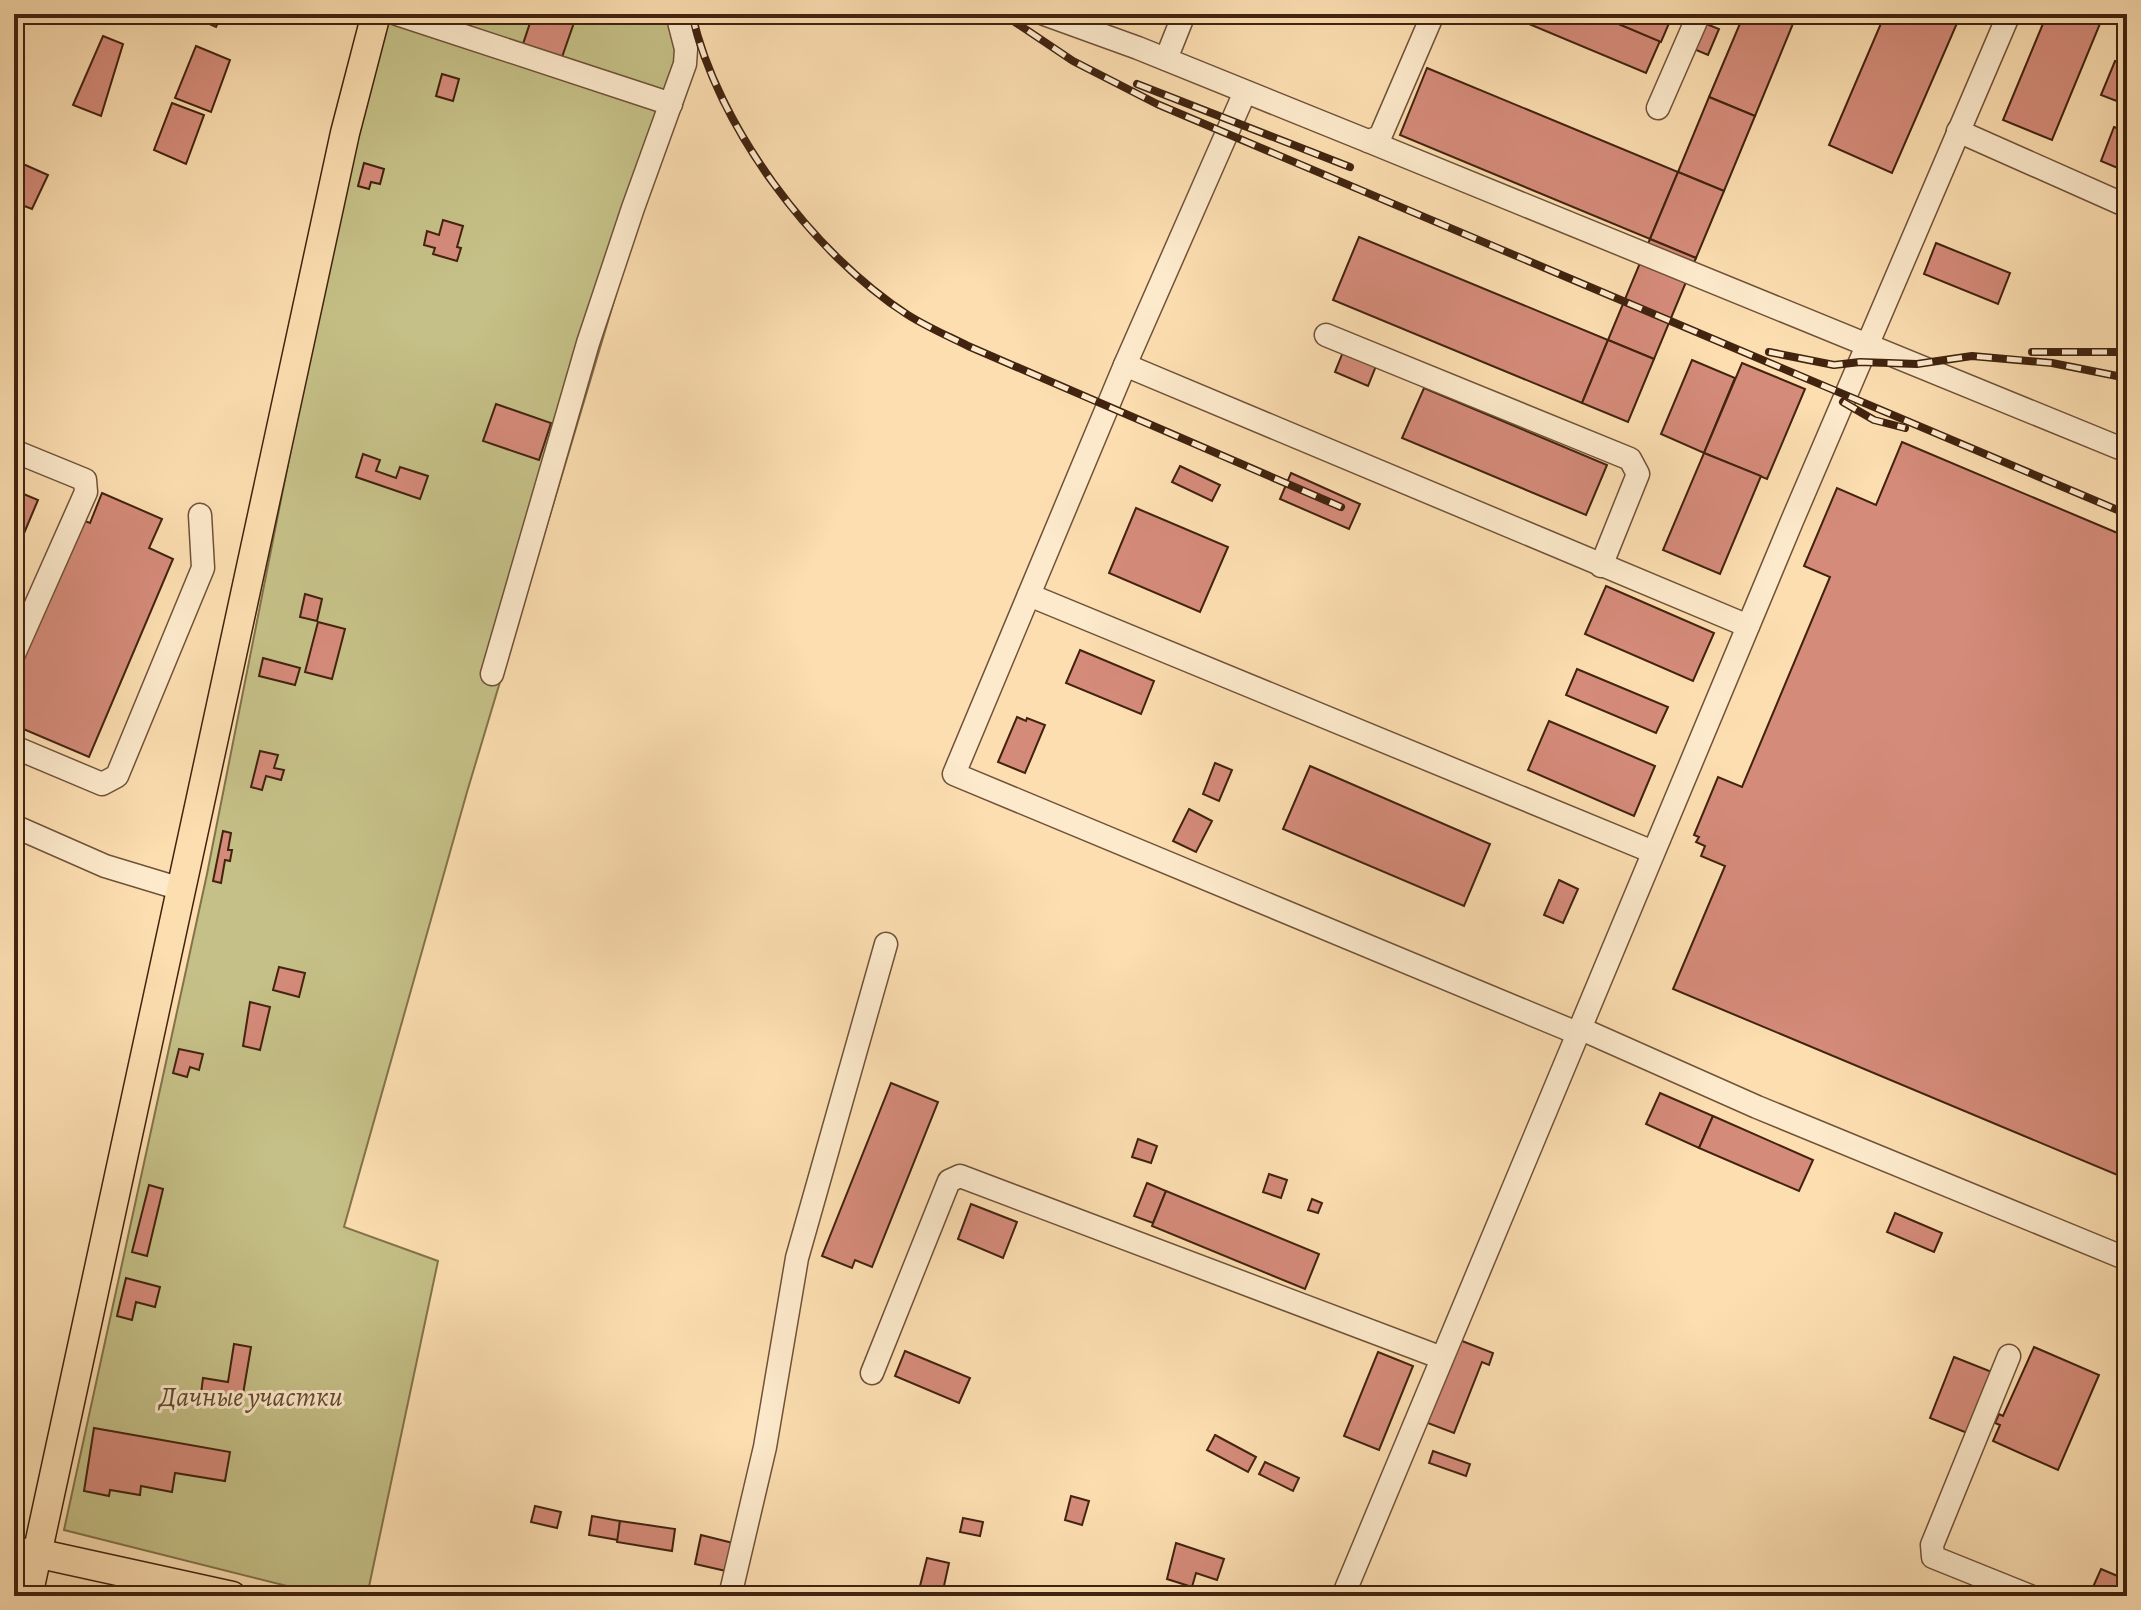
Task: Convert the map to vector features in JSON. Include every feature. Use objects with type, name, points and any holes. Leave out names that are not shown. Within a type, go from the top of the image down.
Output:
[{"type":"main road","points":[[28,1596],[25,1550],[181,889],[345,133],[376,14]]},
{"type":"main road","points":[[25,1550],[232,1596]]},
{"type":"street","points":[[397,14],[671,104]]},
{"type":"street","points":[[492,674],[588,343],[685,64],[686,49],[677,14]]},
{"type":"street","points":[[1044,14],[1166,59],[2127,451]]},
{"type":"street","points":[[1166,59],[1184,14]]},
{"type":"street","points":[[1368,141],[1380,137],[1433,14]]},
{"type":"street","points":[[1658,108],[1699,14]]},
{"type":"street","points":[[1343,1596],[1748,626],[2009,14]]},
{"type":"street","points":[[1245,92],[1125,365],[954,774],[2127,1259]]},
{"type":"street","points":[[1958,131],[2127,206]]},
{"type":"street","points":[[1326,335],[1630,459],[1638,474],[1601,566]]},
{"type":"street","points":[[1125,365],[1748,626]]},
{"type":"street","points":[[14,451],[85,480],[86,492],[14,654]]},
{"type":"street","points":[[14,747],[102,784],[117,776],[203,568],[200,515]]},
{"type":"street","points":[[1029,595],[1653,852]]},
{"type":"street","points":[[14,826],[105,866],[181,889]]},
{"type":"street","points":[[730,1596],[765,1447],[797,1258],[886,944]]},
{"type":"street","points":[[872,1373],[949,1181],[960,1176],[1442,1358]]},
{"type":"street","points":[[2009,1356],[1932,1545],[1933,1557],[2030,1596]]},
{"type":"green space","name":"Дачные участки","points":[[377,14],[669,14],[682,74],[467,792],[344,1227],[438,1261],[367,1596],[327,1596],[64,1530],[207,874]]},
{"type":"building","points":[[14,14],[29,14],[14,47]]},
{"type":"building","points":[[187,14],[222,14],[216,27]]},
{"type":"building","points":[[460,14],[474,14],[469,30],[457,27]]},
{"type":"building","points":[[533,14],[577,14],[562,57],[539,49],[537,56],[521,50]]},
{"type":"building","points":[[1505,14],[1595,14],[1660,41],[1646,73]]},
{"type":"building","points":[[1595,14],[1673,14],[1661,42]]},
{"type":"building","points":[[1744,14],[1797,14],[1755,116],[1709,97]]},
{"type":"building","points":[[1885,14],[1961,14],[1892,173],[1829,145]]},
{"type":"building","points":[[2047,14],[2104,14],[2052,140],[2003,120]]},
{"type":"building","points":[[1699,21],[1719,29],[1708,55],[1689,47]]},
{"type":"building","points":[[103,36],[123,44],[101,116],[73,105]]},
{"type":"building","points":[[196,46],[230,60],[211,112],[175,98]]},
{"type":"building","points":[[2115,61],[2127,66],[2127,105],[2101,95]]},
{"type":"building","points":[[1427,68],[1678,172],[1650,239],[1400,135]]},
{"type":"building","points":[[442,74],[459,79],[453,101],[436,96]]},
{"type":"building","points":[[1709,97],[1755,116],[1724,191],[1678,172]]},
{"type":"building","points":[[172,103],[204,115],[186,164],[154,150]]},
{"type":"building","points":[[2114,127],[2127,132],[2127,172],[2101,161]]},
{"type":"building","points":[[14,160],[48,175],[32,209],[14,202]]},
{"type":"building","points":[[364,163],[384,169],[380,184],[371,182],[369,189],[358,186]]},
{"type":"building","points":[[1678,172],[1724,191],[1696,258],[1650,239]]},
{"type":"building","points":[[443,220],[463,226],[457,261],[433,254],[435,248],[424,245],[427,231],[439,235]]},
{"type":"building","points":[[1359,237],[1608,340],[1582,403],[1333,300]]},
{"type":"building","points":[[1650,239],[1696,258],[1654,359],[1608,340]]},
{"type":"building","points":[[1936,243],[2010,273],[1998,304],[1924,274]]},
{"type":"building","points":[[1608,340],[1654,359],[1628,422],[1582,403]]},
{"type":"building","points":[[1345,347],[1378,361],[1368,386],[1335,372]]},
{"type":"building","points":[[1692,360],[1735,378],[1704,453],[1661,434]]},
{"type":"building","points":[[1742,363],[1805,389],[1767,479],[1704,453]]},
{"type":"building","points":[[1424,388],[1607,465],[1586,515],[1402,438]]},
{"type":"building","points":[[496,404],[551,423],[539,460],[483,441]]},
{"type":"building","points":[[1902,442],[2127,537],[2127,1179],[1673,989],[1725,866],[1701,856],[1705,846],[1696,842],[1699,837],[1694,835],[1718,777],[1742,787],[1830,577],[1804,566],[1837,488],[1876,505]]},
{"type":"building","points":[[1704,453],[1761,476],[1720,574],[1663,550]]},
{"type":"building","points":[[363,454],[380,460],[376,471],[396,478],[400,467],[428,476],[420,499],[356,477]]},
{"type":"building","points":[[1180,466],[1220,485],[1212,501],[1172,482]]},
{"type":"building","points":[[1291,473],[1360,504],[1349,529],[1280,499]]},
{"type":"building","points":[[14,490],[38,500],[14,557]]},
{"type":"building","points":[[102,493],[162,519],[149,548],[173,559],[89,757],[14,725],[14,673],[80,519],[90,523]]},
{"type":"building","points":[[1136,508],[1228,547],[1200,612],[1109,573]]},
{"type":"building","points":[[1606,586],[1714,633],[1693,681],[1585,634]]},
{"type":"building","points":[[305,594],[322,599],[317,621],[300,617]]},
{"type":"building","points":[[318,622],[345,629],[332,679],[305,672]]},
{"type":"building","points":[[1080,650],[1154,681],[1141,714],[1066,683]]},
{"type":"building","points":[[263,658],[300,668],[295,685],[259,676]]},
{"type":"building","points":[[1577,669],[1668,707],[1656,733],[1566,695]]},
{"type":"building","points":[[1017,717],[1045,725],[1025,773],[998,762]]},
{"type":"building","points":[[1549,721],[1655,766],[1634,816],[1528,770]]},
{"type":"building","points":[[260,751],[278,755],[274,768],[284,770],[281,780],[266,776],[262,790],[251,787]]},
{"type":"building","points":[[1215,763],[1232,770],[1219,801],[1203,794]]},
{"type":"building","points":[[1310,766],[1490,844],[1464,906],[1283,829]]},
{"type":"building","points":[[1189,809],[1212,821],[1196,852],[1173,841]]},
{"type":"building","points":[[223,831],[231,833],[228,850],[232,850],[230,861],[225,860],[221,883],[213,881]]},
{"type":"building","points":[[1559,880],[1578,889],[1563,923],[1544,915]]},
{"type":"building","points":[[279,967],[305,973],[299,997],[273,990]]},
{"type":"building","points":[[250,1002],[270,1007],[260,1050],[243,1046]]},
{"type":"building","points":[[179,1049],[203,1054],[199,1070],[190,1067],[187,1077],[173,1073]]},
{"type":"building","points":[[891,1083],[938,1102],[872,1267],[855,1260],[852,1268],[822,1256]]},
{"type":"building","points":[[1660,1093],[1713,1116],[1699,1148],[1646,1124]]},
{"type":"building","points":[[1713,1116],[1813,1160],[1799,1191],[1699,1148]]},
{"type":"building","points":[[1138,1139],[1157,1146],[1151,1163],[1132,1157]]},
{"type":"building","points":[[1269,1174],[1287,1180],[1281,1198],[1263,1192]]},
{"type":"building","points":[[1147,1183],[1166,1191],[1153,1223],[1134,1216]]},
{"type":"building","points":[[149,1185],[163,1189],[147,1256],[132,1252]]},
{"type":"building","points":[[1166,1191],[1319,1254],[1305,1289],[1152,1226]]},
{"type":"building","points":[[1312,1199],[1322,1203],[1318,1213],[1308,1210]]},
{"type":"building","points":[[971,1204],[1017,1222],[1003,1258],[958,1239]]},
{"type":"building","points":[[1895,1213],[1942,1233],[1934,1252],[1887,1232]]},
{"type":"building","points":[[126,1278],[160,1287],[155,1307],[136,1302],[132,1320],[117,1316]]},
{"type":"building","points":[[1457,1339],[1493,1353],[1489,1365],[1482,1362],[1454,1433],[1425,1422]]},
{"type":"building","points":[[234,1344],[251,1347],[242,1400],[201,1394],[203,1378],[228,1382]]},
{"type":"building","points":[[2034,1347],[2099,1375],[2058,1470],[1993,1441],[2000,1425],[1995,1423],[1999,1414],[2003,1416]]},
{"type":"building","points":[[905,1351],[970,1378],[959,1403],[895,1376]]},
{"type":"building","points":[[1378,1352],[1413,1366],[1379,1450],[1344,1436]]},
{"type":"building","points":[[1954,1357],[1997,1374],[1972,1435],[1930,1418]]},
{"type":"building","points":[[94,1428],[230,1452],[225,1481],[175,1473],[172,1492],[141,1486],[140,1495],[110,1490],[109,1496],[84,1491]]},
{"type":"building","points":[[1215,1435],[1256,1457],[1248,1472],[1207,1450]]},
{"type":"building","points":[[1433,1451],[1470,1464],[1466,1476],[1429,1463]]},
{"type":"building","points":[[1265,1462],[1299,1478],[1293,1491],[1259,1474]]},
{"type":"building","points":[[1071,1496],[1089,1501],[1082,1525],[1065,1520]]},
{"type":"building","points":[[535,1506],[561,1512],[557,1528],[531,1522]]},
{"type":"building","points":[[592,1516],[620,1521],[618,1540],[589,1535]]},
{"type":"building","points":[[963,1518],[983,1522],[980,1536],[960,1532]]},
{"type":"building","points":[[620,1521],[675,1529],[672,1551],[617,1542]]},
{"type":"building","points":[[701,1535],[733,1543],[726,1571],[695,1564]]},
{"type":"building","points":[[1176,1543],[1224,1559],[1217,1580],[1196,1573],[1192,1587],[1167,1579]]},
{"type":"building","points":[[927,1558],[949,1563],[942,1595],[919,1590]]},
{"type":"building","points":[[2101,1569],[2127,1580],[2127,1596],[2089,1596]]},
{"type":"railway","points":[[692,14],[723,100],[746,142],[804,222],[837,258],[872,289],[908,315],[968,346],[1341,507]]},
{"type":"railway","points":[[1003,14],[1073,61],[1157,104],[2127,514]]},
{"type":"railway","points":[[1137,84],[1350,167]]},
{"type":"railway","points":[[1769,352],[1834,365],[1860,362],[1917,364],[1972,356],[2052,363],[2127,378]]},
{"type":"railway","points":[[2032,352],[2127,352]]},
{"type":"railway","points":[[1843,402],[1874,420],[1905,428]]}]
